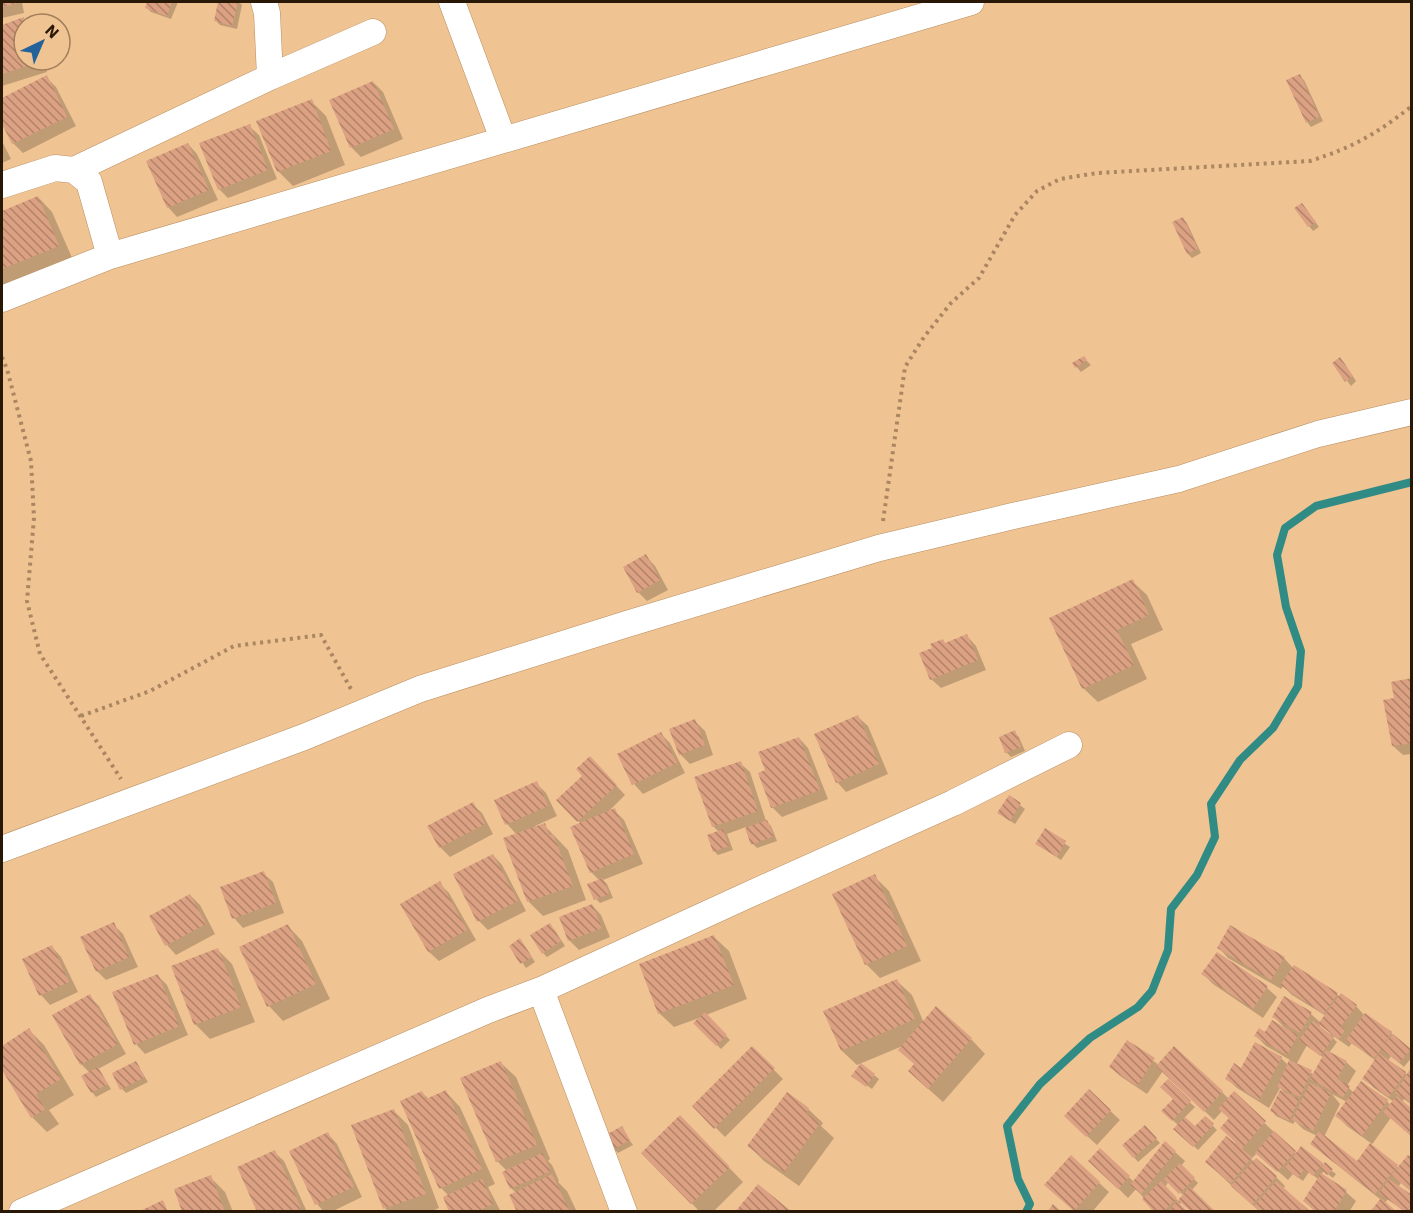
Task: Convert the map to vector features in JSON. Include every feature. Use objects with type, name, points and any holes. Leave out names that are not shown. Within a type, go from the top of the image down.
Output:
[{"type":"street","points":[[264,2],[267,13],[270,77]]},
{"type":"street","points":[[452,2],[502,139]]},
{"type":"street","points":[[2,299],[110,256],[971,2]]},
{"type":"street","points":[[2,185],[55,168],[74,170],[270,77],[373,32]]},
{"type":"street","points":[[74,170],[89,183],[110,256]]},
{"type":"street","points":[[2,849],[304,737],[420,688],[879,549],[1179,479],[1318,434],[1412,412]]},
{"type":"street","points":[[22,1212],[488,1010],[541,990],[953,803],[1069,745]]},
{"type":"street","points":[[541,990],[624,1212]]},
{"type":"path","points":[[879,549],[905,367],[924,337],[951,303],[978,278],[1015,215],[1037,191],[1060,179],[1097,173],[1310,161],[1341,151],[1375,134],[1412,106]]},
{"type":"path","points":[[2,357],[31,461],[34,518],[27,601],[40,654],[135,800]]},
{"type":"path","points":[[81,716],[150,691],[234,646],[321,635],[364,712]]},
{"type":"building","points":[[2,2],[15,2],[16,4],[2,7]]},
{"type":"building","points":[[147,2],[172,2],[167,16],[145,8]]},
{"type":"building","points":[[218,2],[238,2],[232,26],[214,21]]},
{"type":"building","points":[[12,21],[12,71],[2,74],[2,25]]},
{"type":"building","points":[[1300,74],[1319,117],[1306,123],[1286,80]]},
{"type":"building","points":[[47,75],[67,117],[12,144],[2,124],[2,98]]},
{"type":"building","points":[[373,81],[394,129],[350,148],[329,100]]},
{"type":"building","points":[[312,99],[331,151],[277,172],[256,121]]},
{"type":"building","points":[[250,124],[268,170],[218,190],[199,143]]},
{"type":"building","points":[[188,143],[209,190],[167,208],[146,161]]},
{"type":"building","points":[[38,196],[59,246],[2,269],[2,211]]},
{"type":"building","points":[[1302,203],[1316,222],[1308,227],[1294,208]]},
{"type":"building","points":[[1183,217],[1198,249],[1187,254],[1172,222]]},
{"type":"building","points":[[1084,356],[1087,360],[1075,368],[1072,363]]},
{"type":"building","points":[[1340,357],[1353,376],[1345,382],[1332,363]]},
{"type":"building","points":[[646,554],[660,580],[637,593],[623,567]]},
{"type":"building","points":[[1133,579],[1149,615],[1117,630],[1134,665],[1082,689],[1049,618]]},
{"type":"building","points":[[967,634],[978,660],[930,680],[919,653],[932,648],[930,644],[943,639],[945,643]]},
{"type":"building","points":[[1412,678],[1412,743],[1392,746],[1383,700],[1394,698],[1391,682]]},
{"type":"building","points":[[858,715],[879,764],[836,783],[814,734]]},
{"type":"building","points":[[695,719],[705,745],[679,755],[669,729]]},
{"type":"building","points":[[1015,730],[1021,747],[1005,753],[999,737]]},
{"type":"building","points":[[661,732],[677,763],[632,785],[617,754]]},
{"type":"building","points":[[799,737],[820,790],[771,808],[758,773],[765,770],[758,752]]},
{"type":"building","points":[[590,756],[617,785],[577,822],[556,800],[582,776],[576,769]]},
{"type":"building","points":[[741,761],[758,811],[712,827],[694,777]]},
{"type":"building","points":[[537,781],[548,806],[505,825],[494,800]]},
{"type":"building","points":[[1009,795],[1021,803],[1010,821],[997,813]]},
{"type":"building","points":[[473,802],[485,824],[439,848],[427,826]]},
{"type":"building","points":[[615,808],[634,854],[590,873],[570,827]]},
{"type":"building","points":[[767,820],[774,836],[751,845],[745,828]]},
{"type":"building","points":[[545,823],[549,835],[553,834],[573,886],[527,902],[503,838]]},
{"type":"building","points":[[1045,828],[1066,841],[1057,857],[1035,844]]},
{"type":"building","points":[[723,829],[729,846],[713,852],[707,835]]},
{"type":"building","points":[[493,854],[518,901],[477,922],[453,874]]},
{"type":"building","points":[[264,871],[276,903],[232,919],[220,887]]},
{"type":"building","points":[[875,874],[907,946],[865,965],[832,894]]},
{"type":"building","points":[[603,878],[609,894],[594,900],[587,884]]},
{"type":"building","points":[[440,881],[467,930],[428,952],[400,904]]},
{"type":"building","points":[[190,894],[206,924],[165,946],[149,916]]},
{"type":"building","points":[[592,904],[602,928],[568,941],[559,917]]},
{"type":"building","points":[[114,922],[129,957],[96,972],[80,937]]},
{"type":"building","points":[[550,923],[561,941],[542,954],[530,935]]},
{"type":"building","points":[[288,924],[316,984],[267,1007],[239,947]]},
{"type":"building","points":[[1230,925],[1285,957],[1271,980],[1217,948]]},
{"type":"building","points":[[714,935],[734,985],[658,1014],[639,964]]},
{"type":"building","points":[[520,938],[532,957],[520,964],[509,946]]},
{"type":"building","points":[[52,945],[69,982],[39,996],[22,959]]},
{"type":"building","points":[[218,948],[241,1007],[194,1025],[171,966]]},
{"type":"building","points":[[1217,952],[1268,986],[1253,1009],[1201,974]]},
{"type":"building","points":[[1294,965],[1338,993],[1324,1014],[1280,985]]},
{"type":"building","points":[[158,974],[179,1026],[134,1045],[112,992]]},
{"type":"building","points":[[897,979],[915,1019],[841,1051],[823,1011]]},
{"type":"building","points":[[1341,993],[1357,1005],[1341,1026],[1345,1030],[1339,1039],[1318,1024]]},
{"type":"building","points":[[90,994],[118,1044],[80,1065],[52,1015]]},
{"type":"building","points":[[1284,996],[1312,1012],[1300,1033],[1272,1017]]},
{"type":"building","points":[[936,1006],[972,1038],[928,1089],[908,1071],[914,1064],[898,1050]]},
{"type":"building","points":[[705,1012],[727,1035],[716,1046],[693,1023]]},
{"type":"building","points":[[1365,1013],[1392,1032],[1383,1045],[1393,1034],[1411,1049],[1399,1063],[1381,1049],[1374,1058],[1346,1040]]},
{"type":"building","points":[[1272,1020],[1298,1035],[1287,1055],[1254,1036],[1259,1028],[1265,1032]]},
{"type":"building","points":[[1313,1021],[1334,1037],[1320,1056],[1299,1040]]},
{"type":"building","points":[[29,1028],[61,1079],[36,1094],[45,1109],[31,1118],[2,1070],[2,1046]]},
{"type":"building","points":[[1127,1040],[1155,1058],[1137,1086],[1109,1067]]},
{"type":"building","points":[[1255,1042],[1282,1057],[1259,1100],[1225,1079],[1234,1063],[1241,1068]]},
{"type":"building","points":[[752,1046],[775,1068],[714,1129],[692,1106]]},
{"type":"building","points":[[1174,1046],[1223,1091],[1204,1112],[1156,1066]]},
{"type":"building","points":[[1326,1050],[1347,1061],[1337,1079],[1350,1086],[1343,1097],[1310,1079]]},
{"type":"building","points":[[1379,1053],[1406,1072],[1389,1097],[1362,1079]]},
{"type":"building","points":[[1289,1060],[1312,1070],[1300,1097],[1277,1087]]},
{"type":"building","points":[[136,1061],[145,1077],[120,1090],[112,1073]]},
{"type":"building","points":[[501,1061],[537,1145],[496,1162],[460,1078]]},
{"type":"building","points":[[861,1063],[875,1074],[866,1087],[851,1076]]},
{"type":"building","points":[[1412,1066],[1412,1103],[1395,1093]]},
{"type":"building","points":[[98,1067],[108,1084],[91,1093],[81,1076]]},
{"type":"building","points":[[1168,1079],[1191,1101],[1172,1121],[1161,1111],[1173,1099],[1160,1087]]},
{"type":"building","points":[[1361,1081],[1388,1100],[1362,1136],[1335,1116]]},
{"type":"building","points":[[1310,1083],[1331,1093],[1313,1131],[1292,1120]]},
{"type":"building","points":[[1089,1089],[1111,1110],[1086,1137],[1064,1116]]},
{"type":"building","points":[[446,1090],[482,1169],[439,1189],[400,1101],[422,1091],[426,1099]]},
{"type":"building","points":[[1280,1090],[1299,1099],[1289,1121],[1270,1111]]},
{"type":"building","points":[[1234,1091],[1266,1121],[1242,1149],[1252,1157],[1231,1183],[1205,1162],[1226,1136],[1239,1146],[1220,1128],[1229,1118],[1218,1109]]},
{"type":"building","points":[[787,1092],[809,1108],[806,1113],[820,1123],[784,1172],[747,1146]]},
{"type":"building","points":[[1397,1096],[1412,1109],[1412,1137],[1383,1112]]},
{"type":"building","points":[[394,1109],[426,1194],[383,1209],[351,1125]]},
{"type":"building","points":[[680,1115],[730,1167],[691,1204],[641,1153]]},
{"type":"building","points":[[1205,1116],[1214,1124],[1193,1147],[1173,1129],[1185,1117],[1195,1126]]},
{"type":"building","points":[[1145,1125],[1157,1138],[1133,1158],[1122,1145]]},
{"type":"building","points":[[622,1126],[630,1140],[612,1150],[604,1136]]},
{"type":"building","points":[[1274,1131],[1296,1151],[1277,1172],[1255,1153]]},
{"type":"building","points":[[1319,1131],[1357,1161],[1370,1143],[1398,1165],[1375,1194],[1310,1144]]},
{"type":"building","points":[[328,1132],[354,1187],[315,1205],[289,1151]]},
{"type":"building","points":[[1165,1141],[1176,1151],[1141,1194],[1130,1185]]},
{"type":"building","points":[[1301,1146],[1323,1163],[1313,1176],[1304,1169],[1298,1178],[1285,1168]]},
{"type":"building","points":[[1100,1148],[1130,1176],[1118,1189],[1088,1161]]},
{"type":"building","points":[[275,1150],[301,1208],[293,1212],[257,1212],[237,1167]]},
{"type":"building","points":[[542,1153],[551,1171],[510,1189],[502,1172]]},
{"type":"building","points":[[1071,1155],[1100,1182],[1074,1211],[1044,1185]]},
{"type":"building","points":[[1408,1155],[1412,1158],[1412,1192],[1391,1175]]},
{"type":"building","points":[[1256,1158],[1277,1176],[1252,1205],[1231,1186]]},
{"type":"building","points":[[1325,1162],[1333,1169],[1327,1175],[1320,1168]]},
{"type":"building","points":[[1180,1163],[1195,1178],[1179,1194],[1164,1179]]},
{"type":"building","points":[[1321,1173],[1347,1190],[1334,1212],[1318,1212],[1303,1201]]},
{"type":"building","points":[[552,1174],[570,1212],[517,1212],[509,1195]]},
{"type":"building","points":[[211,1175],[225,1212],[182,1212],[174,1189]]},
{"type":"building","points":[[482,1179],[493,1204],[476,1212],[449,1212],[443,1197]]},
{"type":"building","points":[[1389,1179],[1412,1195],[1412,1209],[1409,1212],[1405,1212],[1379,1193]]},
{"type":"building","points":[[1161,1181],[1177,1198],[1163,1212],[1154,1212],[1142,1199]]},
{"type":"building","points":[[1276,1181],[1311,1212],[1261,1212],[1254,1206]]},
{"type":"building","points":[[758,1184],[792,1212],[735,1212]]},
{"type":"building","points":[[1190,1187],[1216,1212],[1191,1212],[1178,1200]]},
{"type":"building","points":[[1381,1198],[1397,1212],[1370,1212]]},
{"type":"building","points":[[163,1200],[168,1212],[138,1212]]},
{"type":"building","points":[[1177,1201],[1188,1212],[1168,1212]]},
{"type":"building","points":[[1053,1204],[1062,1212],[1047,1212]]},
{"type":"waterway","points":[[1026,1212],[1030,1204],[1018,1179],[1007,1126],[1040,1084],[1090,1038],[1138,1007],[1152,991],[1168,950],[1171,909],[1197,875],[1215,837],[1211,804],[1240,760],[1273,728],[1298,686],[1301,651],[1286,607],[1277,555],[1285,528],[1316,506],[1412,482]]}]
